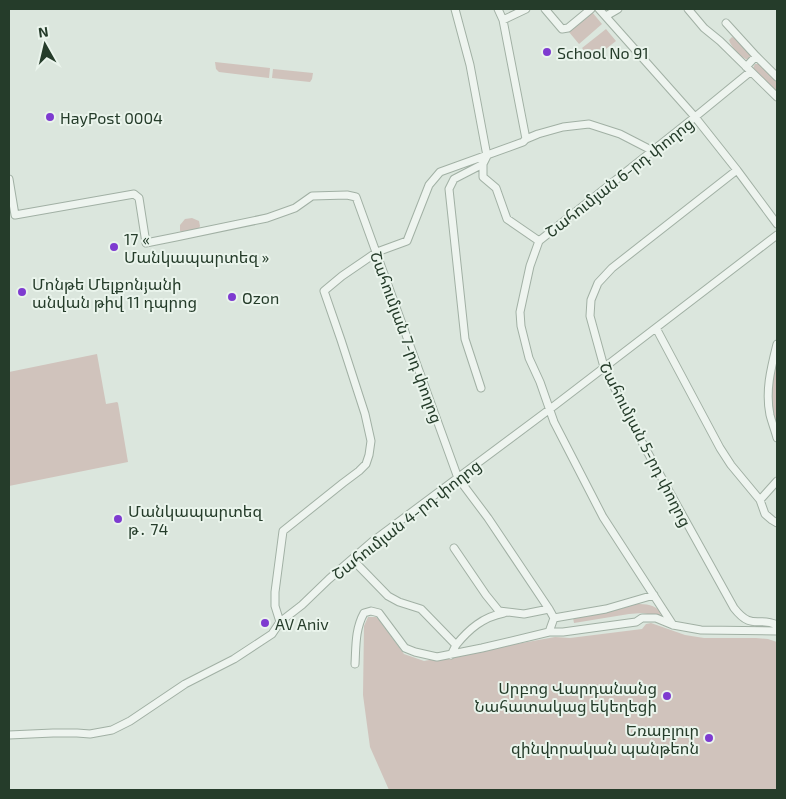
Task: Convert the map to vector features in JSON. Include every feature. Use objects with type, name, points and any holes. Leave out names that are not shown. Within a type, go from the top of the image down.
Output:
[{"type":"street","points":[[455,9],[470,65],[487,156],[483,164],[483,177],[496,188],[507,219],[538,241]]},
{"type":"street","points":[[498,9],[503,20],[526,139]]},
{"type":"street","points":[[503,20],[526,9]]},
{"type":"street","points":[[544,9],[562,29],[568,28],[591,9]]},
{"type":"street","points":[[599,9],[696,117],[777,224]]},
{"type":"street","points":[[606,16],[618,9]]},
{"type":"street","points":[[688,9],[704,28],[720,41],[777,97]]},
{"type":"street","points":[[726,23],[777,77]]},
{"type":"street","name":"Շահումյան 6-րդ փողոց","points":[[673,626],[603,517],[554,422],[540,382],[528,358],[520,312],[530,266],[538,241],[696,117],[748,70],[756,56]]},
{"type":"street","points":[[280,622],[275,606],[275,592],[283,532],[366,464],[371,441],[365,414],[324,291],[377,252],[407,241],[429,185],[440,172],[487,156],[538,134],[563,127],[590,124],[620,134],[653,151]]},
{"type":"street","points":[[481,388],[465,338],[449,189],[454,179],[483,164]]},
{"type":"street","name":"Շահումյան 5-րդ փողոց","points":[[737,170],[612,268],[598,283],[591,300],[590,316],[604,367],[643,444],[734,608],[740,617],[747,621],[777,625]]},
{"type":"street","name":"Շահումյան 7-րդ փողոց","points":[[9,178],[15,215],[134,194],[139,198],[146,242],[176,238],[267,218],[295,208],[312,196],[347,195],[356,197],[458,478],[488,518],[554,618]]},
{"type":"street","name":"Շահումյան 4-րդ փողոց","points":[[9,735],[90,734],[112,730],[130,721],[185,684],[234,659],[272,634],[280,622],[302,605],[328,579],[373,541],[550,409],[777,235]]},
{"type":"street","points":[[656,328],[720,448],[731,465],[760,500],[765,514],[777,523]]},
{"type":"street","points":[[777,344],[770,369],[768,392],[770,414],[777,438]]},
{"type":"street","points":[[760,500],[777,481]]},
{"type":"street","points":[[454,548],[499,611],[524,614],[549,609]]},
{"type":"street","points":[[352,559],[388,596],[399,602],[421,609],[456,645]]},
{"type":"street","points":[[549,632],[554,618],[606,609],[654,595]]},
{"type":"street","points":[[355,664],[356,640],[360,620],[364,613],[372,611],[379,613],[405,648],[437,657],[549,632],[563,632],[636,622],[642,618],[656,618],[673,626],[701,630],[777,631]]},
{"type":"street","points":[[451,655],[456,645],[474,626],[492,616],[505,612]]},
{"type":"shaded area","points":[[592,12],[602,24],[579,44],[569,32]]},
{"type":"shaded area","points":[[606,29],[616,41],[592,60],[582,48]]},
{"type":"shaded area","points":[[732,37],[748,51],[751,57],[748,60],[739,55],[732,46],[729,40]]},
{"type":"shaded area","points":[[215,62],[270,68],[269,78],[219,72],[216,69]]},
{"type":"shaded area","points":[[755,64],[759,64],[777,82],[777,92],[754,70]]},
{"type":"shaded area","points":[[273,69],[313,73],[312,79],[310,82],[272,78]]},
{"type":"shaded area","points":[[192,218],[199,221],[198,231],[184,234],[180,231],[180,225],[185,219]]},
{"type":"shaded area","points":[[97,354],[106,404],[118,403],[128,462],[9,486],[9,372]]},
{"type":"shaded area","points":[[777,357],[777,428],[771,410],[770,390]]},
{"type":"shaded area","points":[[635,604],[650,605],[662,613],[659,616],[642,613],[629,614],[574,623],[573,618],[589,616]]},
{"type":"shaded area","points":[[368,617],[376,617],[379,620],[404,654],[424,661],[555,637],[570,638],[642,629],[646,624],[651,623],[685,635],[704,638],[756,638],[777,642],[777,790],[389,790],[370,747],[363,695],[364,626]]},
{"type":"place","name":"School No 91","points":[[547,52]]},
{"type":"place","name":"HayPost 0004","points":[[50,117]]},
{"type":"place","name":"17 « Մանկապարտեզ »","points":[[114,247]]},
{"type":"place","name":"Մոնթե Մելքոնյանի անվան թիվ 11 դպրոց","points":[[22,292]]},
{"type":"place","name":"Ozon","points":[[232,297]]},
{"type":"place","name":"Մանկապարտեզ թ․ 74","points":[[118,519]]},
{"type":"place","name":"AV Aniv","points":[[265,623]]},
{"type":"place","name":"Սրբոց Վարդանանց Նահատակաց եկեղեցի","points":[[667,696]]},
{"type":"place","name":"Եռաբլուր զինվորական պանթեոն","points":[[709,738]]}]
